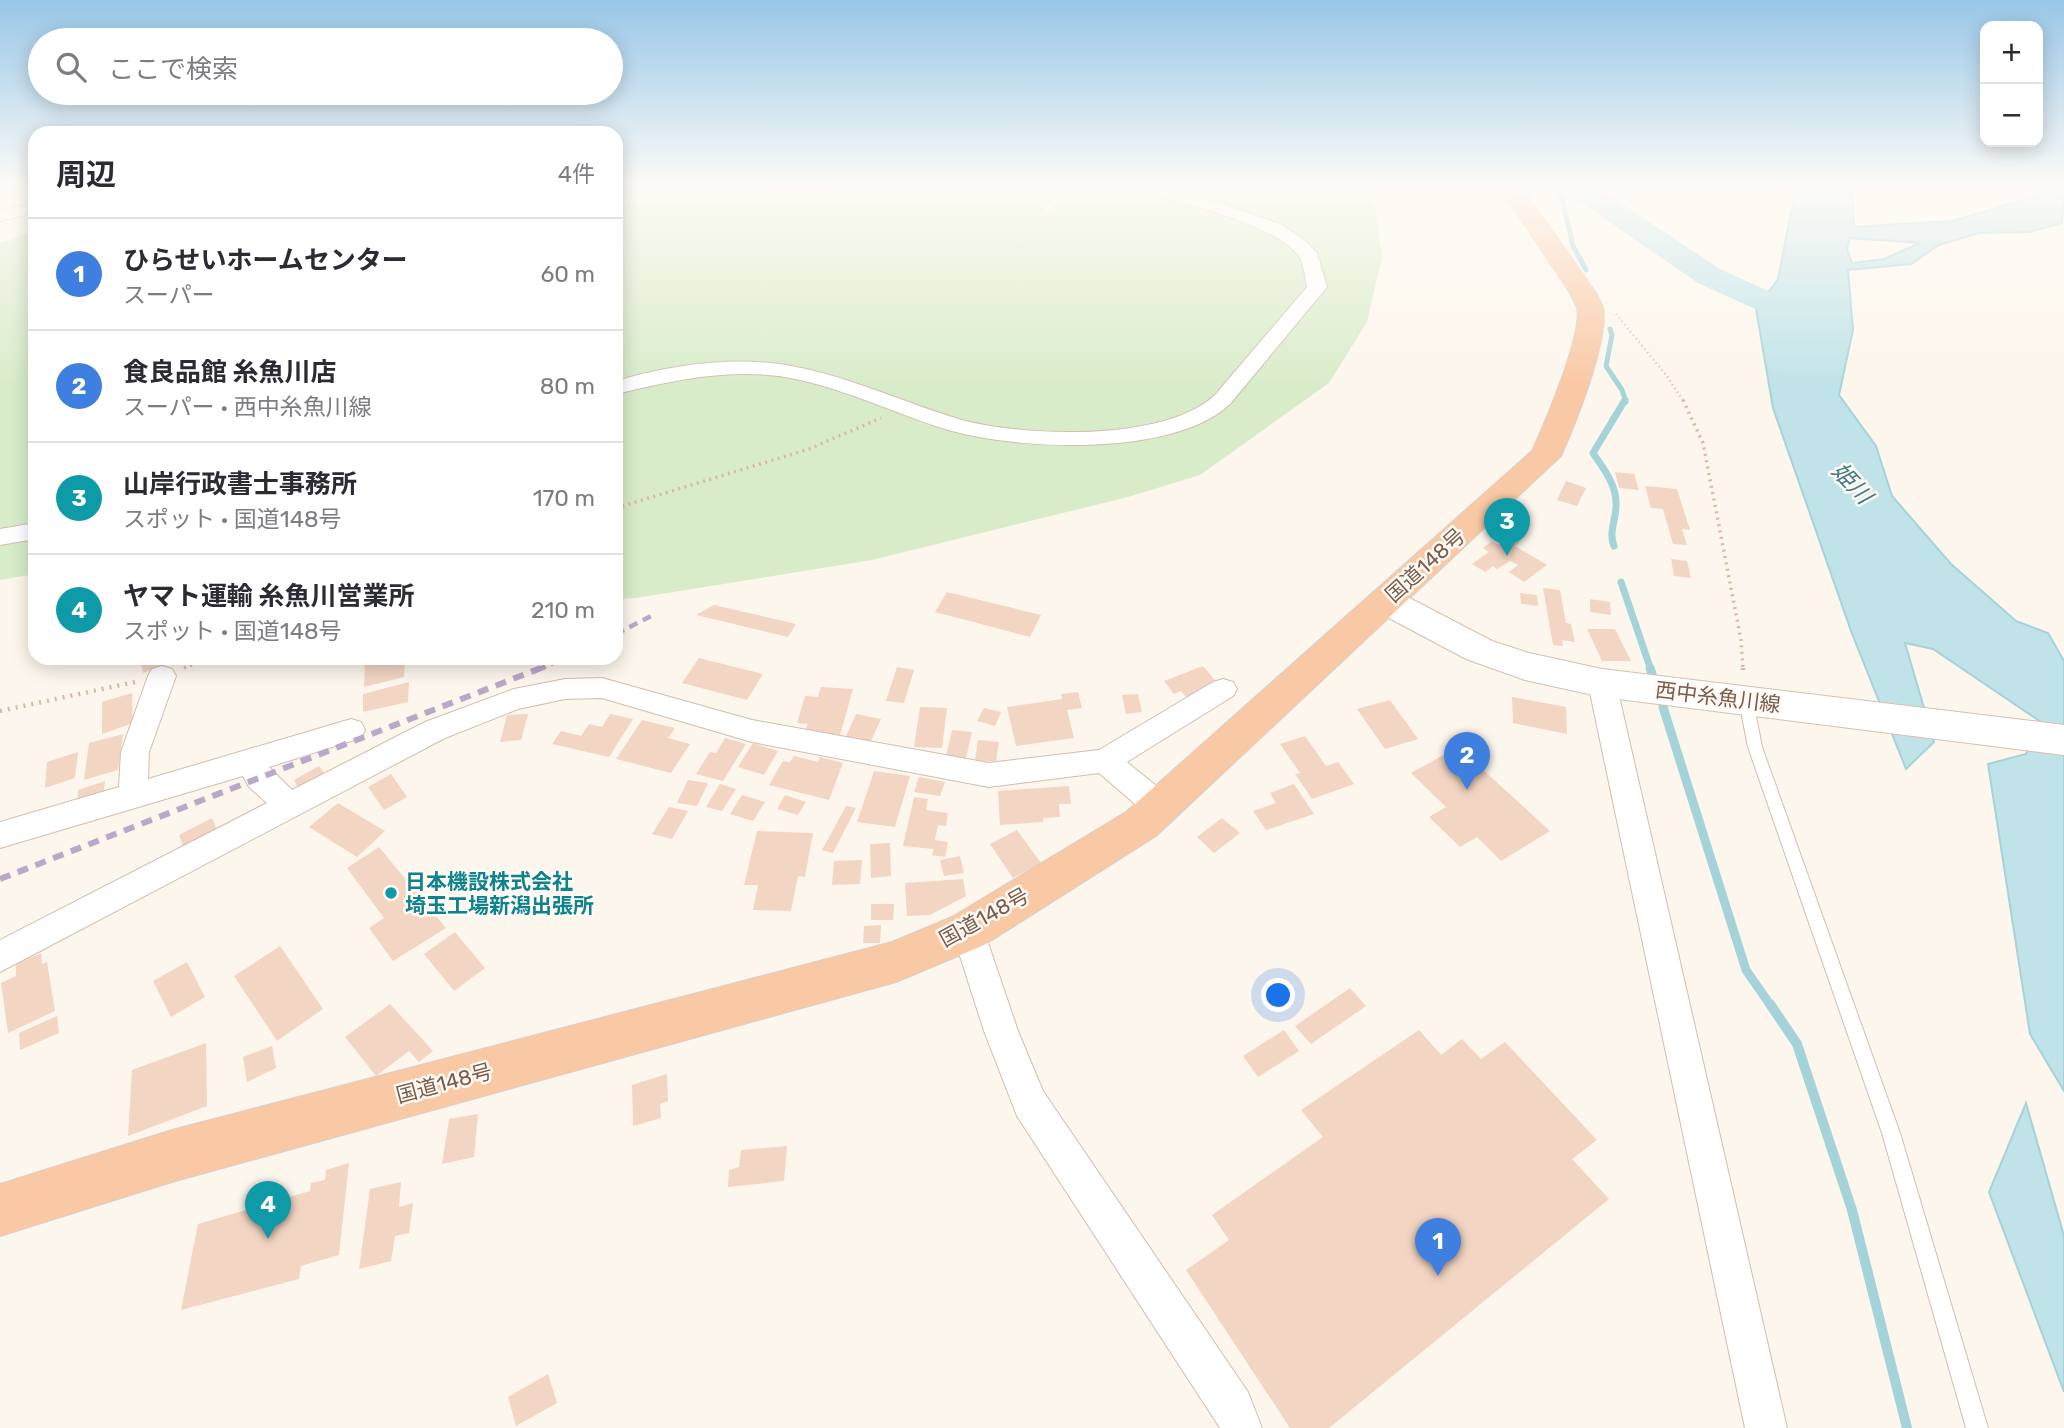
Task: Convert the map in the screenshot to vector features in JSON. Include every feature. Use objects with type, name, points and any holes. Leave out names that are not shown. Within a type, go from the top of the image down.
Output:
[{"type":"highway","name":"国道148号","points":[[0,1210],[173,1156],[832,980],[896,961],[968,931],[1141,824],[1545,456],[1563,417],[1588,335],[1591,310],[1583,293],[1557,255]]},
{"type":"main road","name":"西中糸魚川線","points":[[1386,601],[1479,650],[1525,666],[1602,683],[2064,740]]},
{"type":"street","points":[[623,385],[657,375],[720,367],[779,370],[828,380],[963,427],[1029,436],[1139,434],[1175,427],[1205,414],[1299,312],[1317,287],[1308,255]]},
{"type":"street","points":[[0,537],[28,532]]},
{"type":"street","points":[[133,794],[135,752],[162,676]]},
{"type":"street","points":[[1602,683],[1766,1428]]},
{"type":"street","points":[[0,957],[435,730],[514,699],[577,689],[602,688],[752,731],[989,775],[1105,761],[1223,689]]},
{"type":"street","points":[[0,835],[133,794],[252,762],[351,730]]},
{"type":"street","points":[[1105,761],[1160,807]]},
{"type":"street","points":[[252,762],[259,779],[290,806]]},
{"type":"street","points":[[968,931],[1001,1031],[1030,1103],[1233,1407],[1241,1428]]},
{"type":"lane","points":[[1752,701],[1755,747],[1891,1133],[1977,1428]]},
{"type":"path","points":[[1612,310],[1681,393],[1694,417],[1703,443],[1752,701]]},
{"type":"path","points":[[623,506],[809,449],[905,408]]},
{"type":"path","points":[[0,711],[162,676],[191,665]]},
{"type":"green space","points":[[0,255],[28,255],[28,575],[0,580]]},
{"type":"green space","points":[[623,255],[1382,255],[1367,322],[1329,383],[1200,475],[1128,497],[872,560],[623,599]]},
{"type":"water","name":"姫川","points":[[1783,255],[1849,255],[1852,263],[1884,259],[1894,255],[1925,255],[1911,264],[1848,270],[1853,330],[1839,395],[1876,446],[1892,496],[1951,564],[2016,621],[2048,633],[2064,661],[2064,1091],[2030,1034],[1988,764],[2026,754],[2041,722],[1933,649],[1905,643],[1934,742],[1906,769],[1851,631],[1773,408],[1756,309],[1778,279]]},
{"type":"water","points":[[2026,1103],[2064,1236],[2064,1392],[1989,1192]]},
{"type":"building","points":[[1615,472],[1634,474],[1639,490],[1619,488]]},
{"type":"building","points":[[1566,481],[1586,488],[1577,506],[1557,500]]},
{"type":"building","points":[[1645,486],[1677,489],[1690,530],[1682,529],[1687,545],[1673,544],[1663,509],[1651,508]]},
{"type":"building","points":[[1510,536],[1520,542],[1515,546],[1547,565],[1524,582],[1509,572],[1518,565],[1510,561],[1497,569],[1493,566],[1485,572],[1472,564],[1489,552],[1483,548],[1492,541],[1498,545]]},
{"type":"building","points":[[1671,559],[1687,561],[1691,578],[1674,576]]},
{"type":"building","points":[[1543,588],[1560,590],[1566,623],[1571,624],[1575,642],[1562,640],[1563,646],[1553,645]]},
{"type":"building","points":[[947,592],[1041,615],[1030,637],[935,612]]},
{"type":"building","points":[[1520,593],[1537,595],[1538,606],[1521,604]]},
{"type":"building","points":[[1590,599],[1610,602],[1611,615],[1590,612]]},
{"type":"building","points":[[714,605],[796,624],[788,637],[696,615]]},
{"type":"building","points":[[1587,629],[1615,629],[1631,661],[1602,661]]},
{"type":"building","points":[[699,658],[763,674],[747,700],[682,683]]},
{"type":"building","points":[[142,665],[165,665],[143,673]]},
{"type":"building","points":[[365,665],[405,665],[404,677],[364,687]]},
{"type":"building","points":[[1203,666],[1218,684],[1186,697],[1181,691],[1174,694],[1164,681]]},
{"type":"building","points":[[897,667],[914,670],[904,703],[886,701]]},
{"type":"building","points":[[409,682],[408,702],[363,712],[363,694]]},
{"type":"building","points":[[821,687],[853,689],[840,735],[805,731],[808,724],[797,723],[805,696],[818,697]]},
{"type":"building","points":[[1078,692],[1082,708],[1067,710],[1074,738],[1016,746],[1007,707],[1062,699],[1061,694]]},
{"type":"building","points":[[132,693],[133,723],[102,734],[102,702]]},
{"type":"building","points":[[1138,694],[1142,712],[1126,714],[1122,695]]},
{"type":"building","points":[[1512,697],[1566,707],[1567,734],[1513,723]]},
{"type":"building","points":[[1390,700],[1418,739],[1385,749],[1357,709]]},
{"type":"building","points":[[920,707],[947,708],[942,748],[914,747]]},
{"type":"building","points":[[984,708],[1001,712],[995,726],[977,721]]},
{"type":"building","points":[[528,714],[521,740],[500,742],[507,715]]},
{"type":"building","points":[[610,714],[633,719],[609,757],[552,744],[561,731],[581,736],[589,724],[602,727]]},
{"type":"building","points":[[856,714],[881,719],[870,743],[845,738]]},
{"type":"building","points":[[642,720],[675,728],[668,738],[690,744],[671,773],[616,759]]},
{"type":"building","points":[[952,730],[972,732],[966,758],[946,756]]},
{"type":"building","points":[[123,734],[118,770],[84,780],[89,743]]},
{"type":"building","points":[[1305,736],[1326,766],[1338,762],[1354,784],[1312,799],[1295,774],[1300,773],[1280,744]]},
{"type":"building","points":[[725,738],[746,744],[723,781],[696,774],[710,752],[716,753]]},
{"type":"building","points":[[978,740],[999,742],[996,762],[975,760]]},
{"type":"building","points":[[753,743],[778,751],[764,775],[738,767]]},
{"type":"building","points":[[1458,747],[1550,831],[1501,861],[1477,837],[1460,847],[1429,817],[1446,807],[1411,773]]},
{"type":"building","points":[[78,752],[75,778],[45,788],[47,762]]},
{"type":"building","points":[[794,756],[818,762],[820,757],[843,763],[829,800],[769,785],[783,761],[790,762]]},
{"type":"building","points":[[319,766],[326,776],[299,791],[294,780]]},
{"type":"building","points":[[874,771],[910,776],[895,827],[857,822]]},
{"type":"building","points":[[391,774],[407,797],[384,810],[368,787]]},
{"type":"building","points":[[919,777],[945,782],[940,796],[914,792]]},
{"type":"building","points":[[688,780],[708,783],[697,806],[677,803]]},
{"type":"building","points":[[105,781],[103,799],[77,807],[78,790]]},
{"type":"building","points":[[720,784],[736,789],[722,811],[706,807]]},
{"type":"building","points":[[1294,784],[1314,814],[1266,830],[1253,811],[1276,803],[1270,793]]},
{"type":"building","points":[[1069,786],[1071,804],[1059,804],[1060,817],[1043,818],[1043,822],[1000,825],[998,791]]},
{"type":"building","points":[[742,795],[765,802],[753,821],[730,814]]},
{"type":"building","points":[[785,795],[806,802],[798,815],[777,809]]},
{"type":"building","points":[[914,797],[928,799],[926,810],[948,813],[946,826],[938,825],[935,840],[948,842],[945,857],[932,855],[934,849],[903,846]]},
{"type":"building","points":[[338,803],[385,831],[357,857],[309,827]]},
{"type":"building","points":[[846,806],[856,808],[833,853],[822,850]]},
{"type":"building","points":[[669,807],[688,811],[672,839],[652,834]]},
{"type":"building","points":[[212,818],[218,832],[184,849],[179,835]]},
{"type":"building","points":[[1222,818],[1240,833],[1214,853],[1197,837]]},
{"type":"building","points":[[1017,830],[1041,863],[1013,878],[990,844]]},
{"type":"building","points":[[757,831],[813,833],[805,877],[798,876],[791,911],[753,910],[758,885],[744,885]]},
{"type":"building","points":[[890,843],[891,876],[871,878],[870,844]]},
{"type":"building","name":"日本機設株式会社 埼玉工場新潟出張所","points":[[379,847],[446,928],[393,961],[369,928],[384,918],[347,868]]},
{"type":"building","points":[[960,856],[964,873],[944,876],[940,860]]},
{"type":"building","points":[[862,860],[860,884],[832,885],[834,861]]},
{"type":"building","points":[[963,879],[966,896],[930,915],[907,916],[905,883]]},
{"type":"building","points":[[871,904],[894,904],[893,920],[871,920]]},
{"type":"building","points":[[881,925],[880,943],[863,943],[864,926]]},
{"type":"building","points":[[455,932],[485,968],[454,991],[424,954]]},
{"type":"building","points":[[280,946],[323,1009],[277,1041],[234,976]]},
{"type":"building","points":[[41,953],[42,964],[47,962],[55,1011],[8,1033],[1,983],[16,976],[16,964]]},
{"type":"building","points":[[187,962],[205,997],[171,1017],[153,981]]},
{"type":"building","points":[[1350,988],[1366,1006],[1311,1044],[1295,1026]]},
{"type":"building","points":[[390,1004],[433,1051],[419,1062],[409,1051],[376,1076],[345,1037]]},
{"type":"building","points":[[57,1016],[59,1033],[20,1050],[19,1033]]},
{"type":"building","points":[[1284,1030],[1299,1051],[1258,1077],[1243,1056]]},
{"type":"building","points":[[1419,1030],[1441,1055],[1462,1039],[1481,1059],[1505,1042],[1597,1140],[1572,1159],[1609,1199],[1329,1428],[1290,1428],[1186,1270],[1229,1240],[1212,1215],[1323,1137],[1301,1110]]},
{"type":"building","points":[[206,1043],[207,1106],[128,1136],[132,1070]]},
{"type":"building","points":[[272,1046],[276,1068],[247,1082],[243,1057]]},
{"type":"building","points":[[667,1074],[668,1101],[660,1104],[661,1118],[633,1126],[632,1085]]},
{"type":"building","points":[[478,1114],[474,1157],[442,1164],[449,1119]]},
{"type":"building","points":[[787,1146],[784,1181],[728,1187],[729,1170],[739,1167],[741,1150]]},
{"type":"building","points":[[349,1163],[339,1255],[301,1266],[299,1279],[181,1310],[198,1224],[310,1191],[311,1183],[325,1180],[326,1170]]},
{"type":"building","points":[[401,1182],[399,1207],[413,1203],[409,1233],[395,1236],[391,1261],[359,1269],[370,1189]]},
{"type":"building","points":[[548,1374],[557,1403],[516,1426],[508,1397]]},
{"type":"waterway","points":[[1578,255],[1586,270]]},
{"type":"waterway","points":[[1677,255],[1709,276],[1815,324]]},
{"type":"waterway","points":[[1610,329],[1612,335],[1606,366],[1622,390],[1626,402]]},
{"type":"waterway","points":[[1614,546],[1614,489],[1593,453],[1625,400]]},
{"type":"waterway","points":[[1621,582],[1651,670]]},
{"type":"waterway","points":[[1650,668],[1652,674]]},
{"type":"waterway","points":[[1663,707],[1746,970],[1771,1006]]},
{"type":"waterway","points":[[1770,1004],[1797,1044],[1852,1210],[1907,1428]]},
{"type":"railway","points":[[623,630],[655,614]]},
{"type":"railway","points":[[537,670],[549,665]]},
{"type":"railway","points":[[0,879],[541,668]]},
{"type":"place","name":"山岸行政書士事務所","points":[[1507,556]]},
{"type":"place","name":"食良品館 糸魚川店","points":[[1467,790]]},
{"type":"place","name":"日本機設株式会社 埼玉工場新潟出張所","points":[[391,893]]},
{"type":"place","name":"ヤマト運輸 糸魚川営業所","points":[[268,1239]]},
{"type":"place","name":"ひらせいホームセンター","points":[[1438,1276]]}]
